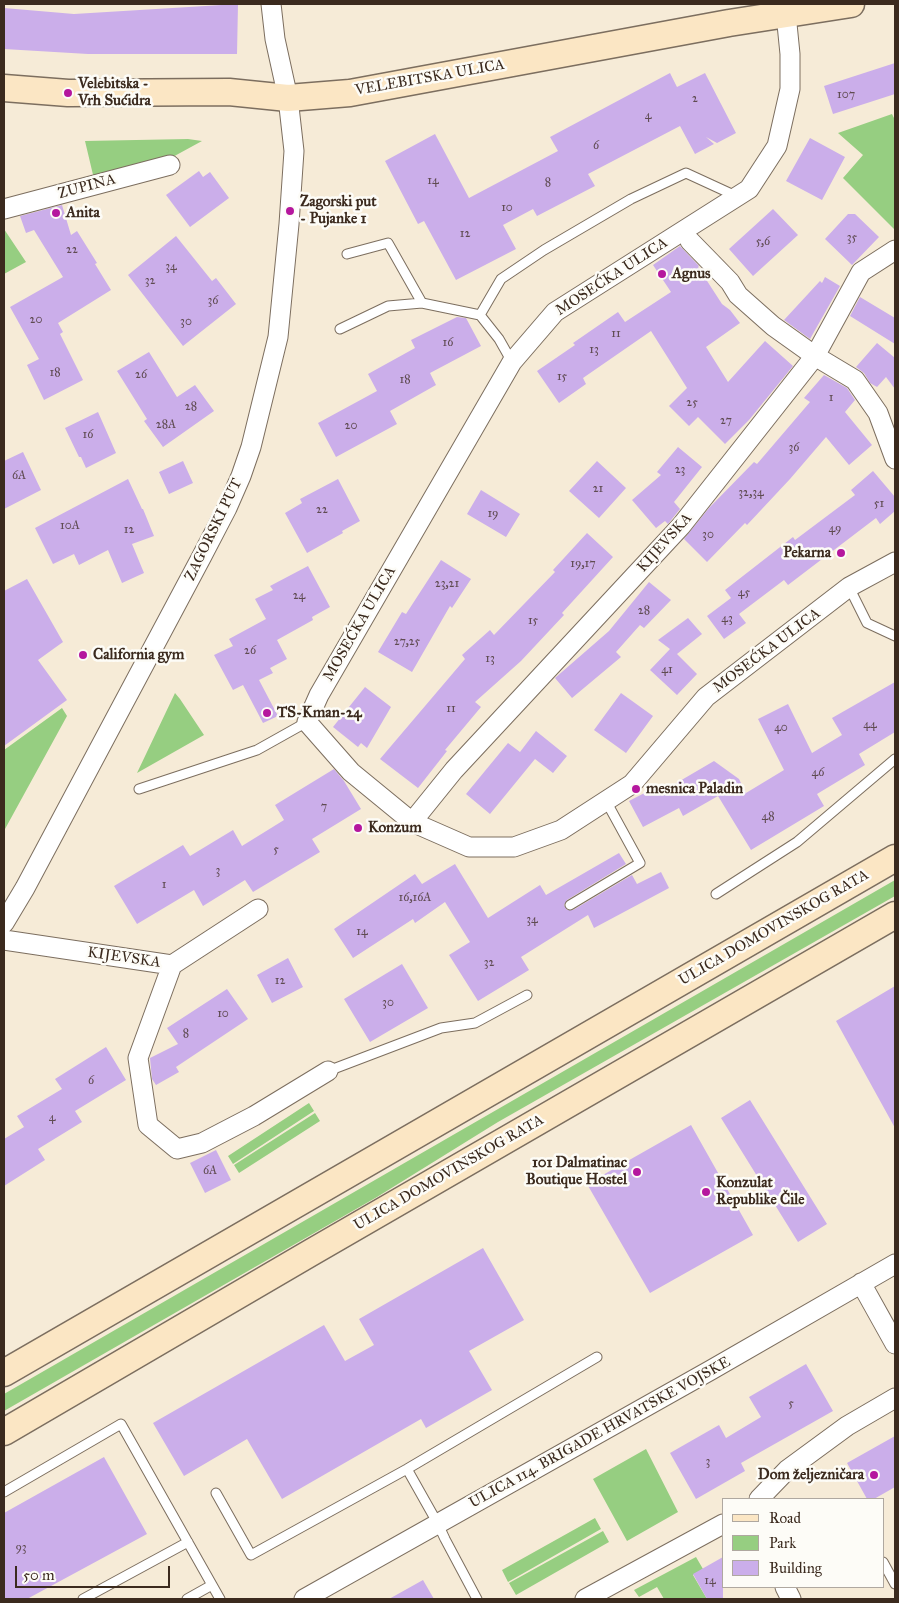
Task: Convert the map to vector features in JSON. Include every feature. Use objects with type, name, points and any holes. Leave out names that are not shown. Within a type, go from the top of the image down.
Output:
[{"type":"main road","name":"VELEBITSKA ULICA","points":[[4,88],[68,93],[229,92],[288,98],[350,93],[729,23],[852,4]]},
{"type":"main road","name":"ULICA DOMOVINSKOG RATA","points":[[4,1373],[895,858]]},
{"type":"main road","name":"ULICA DOMOVINSKOG RATA","points":[[4,1432],[895,916]]},
{"type":"street","name":"ZAGORSKI PUT","points":[[4,923],[25,888],[227,508],[251,447],[278,337],[294,151],[288,98],[275,40],[271,4]]},
{"type":"street","name":"MOSEĆKA ULICA","points":[[786,14],[790,54],[790,89],[777,146],[749,189],[555,312],[512,362],[303,720],[351,772],[412,822],[469,847],[514,847],[560,830],[632,784],[706,697],[849,587],[895,562]]},
{"type":"street","name":"ZUPINA","points":[[4,209],[170,164]]},
{"type":"street","points":[[690,241],[730,282],[738,295],[773,326],[815,356],[855,380],[878,413],[895,459]]},
{"type":"street","name":"KIJEVSKA","points":[[412,822],[454,770],[681,526],[815,356],[861,272],[895,250]]},
{"type":"street","name":"KIJEVSKA","points":[[4,940],[172,965],[258,909]]},
{"type":"street","points":[[172,965],[138,1058],[148,1125],[177,1150],[202,1143],[254,1116],[328,1071]]},
{"type":"street","name":"ULICA 114. BRIGADE HRVATSKE VOJSKE","points":[[304,1599],[712,1370],[895,1264]]},
{"type":"street","points":[[861,1283],[895,1344]]},
{"type":"street","points":[[760,1498],[794,1464],[847,1426],[895,1398]]},
{"type":"street","points":[[586,1599],[722,1525]]},
{"type":"lane","points":[[480,315],[501,278],[544,250],[631,199],[686,173],[737,196]]},
{"type":"lane","points":[[347,254],[388,244],[422,303]]},
{"type":"lane","points":[[340,329],[388,306],[422,303],[480,315],[512,362]]},
{"type":"lane","points":[[849,587],[867,622],[895,636]]},
{"type":"lane","points":[[139,789],[257,750],[303,720]]},
{"type":"lane","points":[[716,894],[797,842],[895,760]]},
{"type":"lane","points":[[570,905],[640,863],[606,801]]},
{"type":"lane","points":[[328,1071],[441,1028],[475,1023],[528,995]]},
{"type":"lane","points":[[216,1493],[251,1555],[407,1469],[597,1357]]},
{"type":"lane","points":[[4,1492],[121,1424],[220,1599]]},
{"type":"lane","points":[[407,1469],[477,1599]]},
{"type":"lane","points":[[82,1599],[188,1542]]},
{"type":"lane","points":[[884,1564],[895,1584]]},
{"type":"lane","points":[[187,1599],[212,1585]]},
{"type":"green space","points":[[892,114],[895,120],[895,230],[843,178],[863,155],[838,133]]},
{"type":"green space","points":[[188,139],[202,141],[169,159],[94,179],[85,141]]},
{"type":"green space","points":[[4,229],[26,262],[4,274]]},
{"type":"green space","points":[[175,693],[204,735],[137,773]]},
{"type":"green space","points":[[62,708],[67,716],[5,829],[4,750]]},
{"type":"green space","points":[[895,880],[895,896],[498,1122],[377,1197],[4,1411],[4,1394]]},
{"type":"green space","points":[[309,1103],[314,1111],[233,1164],[228,1156]]},
{"type":"green space","points":[[315,1113],[320,1121],[239,1173],[234,1165]]},
{"type":"green space","points":[[646,1449],[678,1512],[627,1541],[593,1479]]},
{"type":"green space","points":[[595,1518],[601,1529],[508,1582],[502,1570]]},
{"type":"green space","points":[[603,1531],[609,1542],[516,1595],[509,1583]]},
{"type":"green space","points":[[696,1557],[703,1569],[693,1575],[707,1599],[664,1599],[657,1587],[639,1597],[634,1590]]},
{"type":"building","points":[[238,4],[237,54],[88,54],[4,49],[4,8],[74,14]]},
{"type":"building","points":[[895,63],[895,94],[833,114],[824,86]]},
{"type":"building","points":[[670,73],[677,87],[705,73],[736,133],[717,143],[706,137],[714,144],[695,154],[680,126],[588,174],[595,186],[537,216],[533,209],[503,225],[516,249],[456,280],[424,221],[418,224],[385,161],[435,134],[469,198],[558,151],[550,137]]},
{"type":"building","points":[[810,138],[845,157],[822,200],[786,181]]},
{"type":"building","points":[[199,171],[203,177],[210,172],[229,198],[190,227],[166,195]]},
{"type":"building","points":[[62,205],[71,235],[77,231],[111,290],[58,323],[63,332],[60,334],[83,380],[44,400],[27,365],[39,359],[10,307],[63,277],[34,230],[26,233],[20,216]]},
{"type":"building","points":[[773,209],[798,235],[753,276],[729,249]]},
{"type":"building","points":[[848,214],[855,214],[879,237],[852,265],[825,239]]},
{"type":"building","points":[[176,236],[212,281],[216,278],[236,304],[183,346],[128,275]]},
{"type":"building","points":[[680,246],[699,266],[722,304],[730,310],[740,323],[706,347],[728,382],[765,341],[793,366],[749,420],[725,444],[698,417],[689,426],[669,406],[687,388],[651,331],[583,378],[586,384],[559,403],[537,371],[618,312],[625,322],[671,292],[653,265]]},
{"type":"building","points":[[825,277],[840,286],[810,339],[784,320],[820,281],[822,283]]},
{"type":"building","points":[[860,297],[895,318],[895,344],[850,316]]},
{"type":"building","points":[[457,317],[466,318],[481,346],[430,373],[436,385],[390,411],[397,424],[336,457],[318,423],[377,391],[368,374],[415,348],[411,340]]},
{"type":"building","points":[[877,343],[895,358],[895,389],[886,377],[877,387],[870,383],[864,373],[856,367]]},
{"type":"building","points":[[149,352],[177,397],[195,385],[214,411],[163,447],[144,421],[147,419],[117,371]]},
{"type":"building","points":[[824,375],[847,388],[855,400],[845,412],[872,445],[849,465],[826,437],[747,525],[745,523],[707,562],[684,539],[709,508],[754,462],[757,464],[810,402],[804,398]]},
{"type":"building","points":[[98,412],[116,453],[86,468],[65,428]]},
{"type":"building","points":[[678,447],[702,467],[674,502],[680,509],[668,524],[665,521],[656,528],[632,500],[661,475],[657,472]]},
{"type":"building","points":[[23,452],[41,490],[4,509],[4,461]]},
{"type":"building","points":[[183,461],[193,483],[169,494],[159,472]]},
{"type":"building","points":[[597,461],[626,488],[599,518],[569,491]]},
{"type":"building","points":[[873,471],[895,497],[895,511],[880,524],[876,518],[788,585],[784,580],[739,614],[746,623],[724,639],[707,616],[731,598],[725,590],[793,537],[795,540],[855,495],[851,490]]},
{"type":"building","points":[[128,479],[154,536],[132,544],[144,573],[122,583],[108,550],[79,565],[74,554],[53,564],[35,528]]},
{"type":"building","points":[[338,479],[360,521],[307,553],[285,513],[302,503],[300,499]]},
{"type":"building","points":[[481,490],[520,514],[506,537],[467,514]]},
{"type":"building","points":[[587,533],[613,557],[562,613],[564,615],[521,661],[475,702],[481,707],[445,750],[447,751],[418,788],[380,759],[465,659],[462,655],[490,630],[494,635],[555,572],[553,570]]},
{"type":"building","points":[[441,560],[471,579],[452,608],[450,606],[412,672],[378,652],[402,612],[406,614]]},
{"type":"building","points":[[308,566],[330,607],[312,617],[313,620],[277,640],[287,659],[270,668],[273,673],[259,680],[278,716],[263,723],[243,685],[233,690],[214,655],[233,646],[229,639],[266,619],[255,599],[273,590],[270,586]]},
{"type":"building","points":[[27,579],[63,642],[38,660],[67,700],[4,746],[4,591]]},
{"type":"building","points":[[649,582],[671,600],[644,628],[640,625],[616,652],[621,657],[572,698],[555,678],[609,631]]},
{"type":"building","points":[[688,618],[702,634],[677,654],[697,674],[677,695],[650,670],[670,649],[658,640]]},
{"type":"building","points":[[895,682],[895,732],[859,754],[865,765],[817,794],[824,806],[751,850],[718,796],[683,816],[679,808],[643,827],[629,801],[658,786],[661,792],[714,761],[739,779],[746,793],[784,770],[758,719],[788,704],[812,753],[842,735],[832,718]]},
{"type":"building","points":[[365,687],[391,707],[367,748],[361,743],[358,747],[333,727]]},
{"type":"building","points":[[621,693],[653,716],[626,753],[594,730]]},
{"type":"building","points":[[536,731],[567,756],[553,773],[535,759],[490,814],[466,794],[508,743],[520,752]]},
{"type":"building","points":[[334,769],[344,781],[361,809],[312,839],[320,852],[253,892],[245,880],[203,906],[194,890],[137,924],[114,886],[183,845],[190,856],[233,830],[242,846],[284,820],[275,805]]},
{"type":"building","points":[[619,853],[626,864],[567,900],[564,905],[567,910],[573,910],[632,875],[637,884],[661,872],[669,888],[594,928],[588,915],[521,957],[529,970],[478,1001],[449,955],[470,942],[445,902],[415,923],[413,919],[353,958],[334,929],[415,874],[422,884],[455,864],[488,918],[540,885],[546,895]]},
{"type":"building","points":[[288,958],[303,987],[272,1003],[257,975]]},
{"type":"building","points":[[402,964],[428,1008],[370,1042],[344,999]]},
{"type":"building","points":[[895,986],[895,1128],[836,1021]]},
{"type":"building","points":[[227,989],[248,1019],[176,1067],[179,1072],[156,1085],[152,1079],[150,1058],[178,1044],[167,1028]]},
{"type":"building","points":[[106,1047],[126,1080],[75,1111],[82,1122],[38,1149],[45,1160],[4,1186],[4,1139],[24,1127],[17,1116],[62,1089],[55,1079]]},
{"type":"building","points":[[750,1100],[827,1224],[798,1242],[721,1118]]},
{"type":"building","points":[[691,1125],[753,1235],[650,1293],[587,1184]]},
{"type":"building","points":[[216,1150],[231,1180],[205,1193],[190,1163]]},
{"type":"building","points":[[483,1248],[524,1320],[469,1351],[492,1390],[426,1428],[421,1419],[282,1499],[247,1439],[184,1476],[153,1423],[324,1325],[345,1361],[374,1345],[359,1319]]},
{"type":"building","points":[[806,1364],[833,1411],[741,1463],[745,1471],[696,1499],[670,1453],[719,1425],[726,1438],[761,1417],[749,1397]]},
{"type":"building","name":"Dom željezničara","points":[[895,1436],[895,1487],[876,1498],[866,1498],[847,1463]]},
{"type":"building","points":[[104,1457],[147,1534],[27,1599],[4,1599],[4,1513]]},
{"type":"building","points":[[722,1558],[723,1599],[707,1599],[693,1574]]},
{"type":"building","points":[[423,1580],[434,1599],[389,1599]]},
{"type":"place","name":"Velebitska - Vrh Sućidra","points":[[68,93]]},
{"type":"place","name":"Zagorski put - Pujanke 1","points":[[290,211]]},
{"type":"place","name":"Anita","points":[[56,213]]},
{"type":"place","name":"Agnus","points":[[662,274]]},
{"type":"place","name":"Pekarna","points":[[841,553]]},
{"type":"place","name":"California gym","points":[[83,655]]},
{"type":"place","name":"TS-Kman-24","points":[[267,713]]},
{"type":"place","name":"mesnica Paladin","points":[[636,789]]},
{"type":"place","name":"Konzum","points":[[358,828]]},
{"type":"place","name":"101 Dalmatinac Boutique Hostel","points":[[637,1172]]},
{"type":"place","name":"Konzulat Republike Čile","points":[[706,1192]]},
{"type":"place","name":"Dom željezničara","points":[[874,1475]]}]
